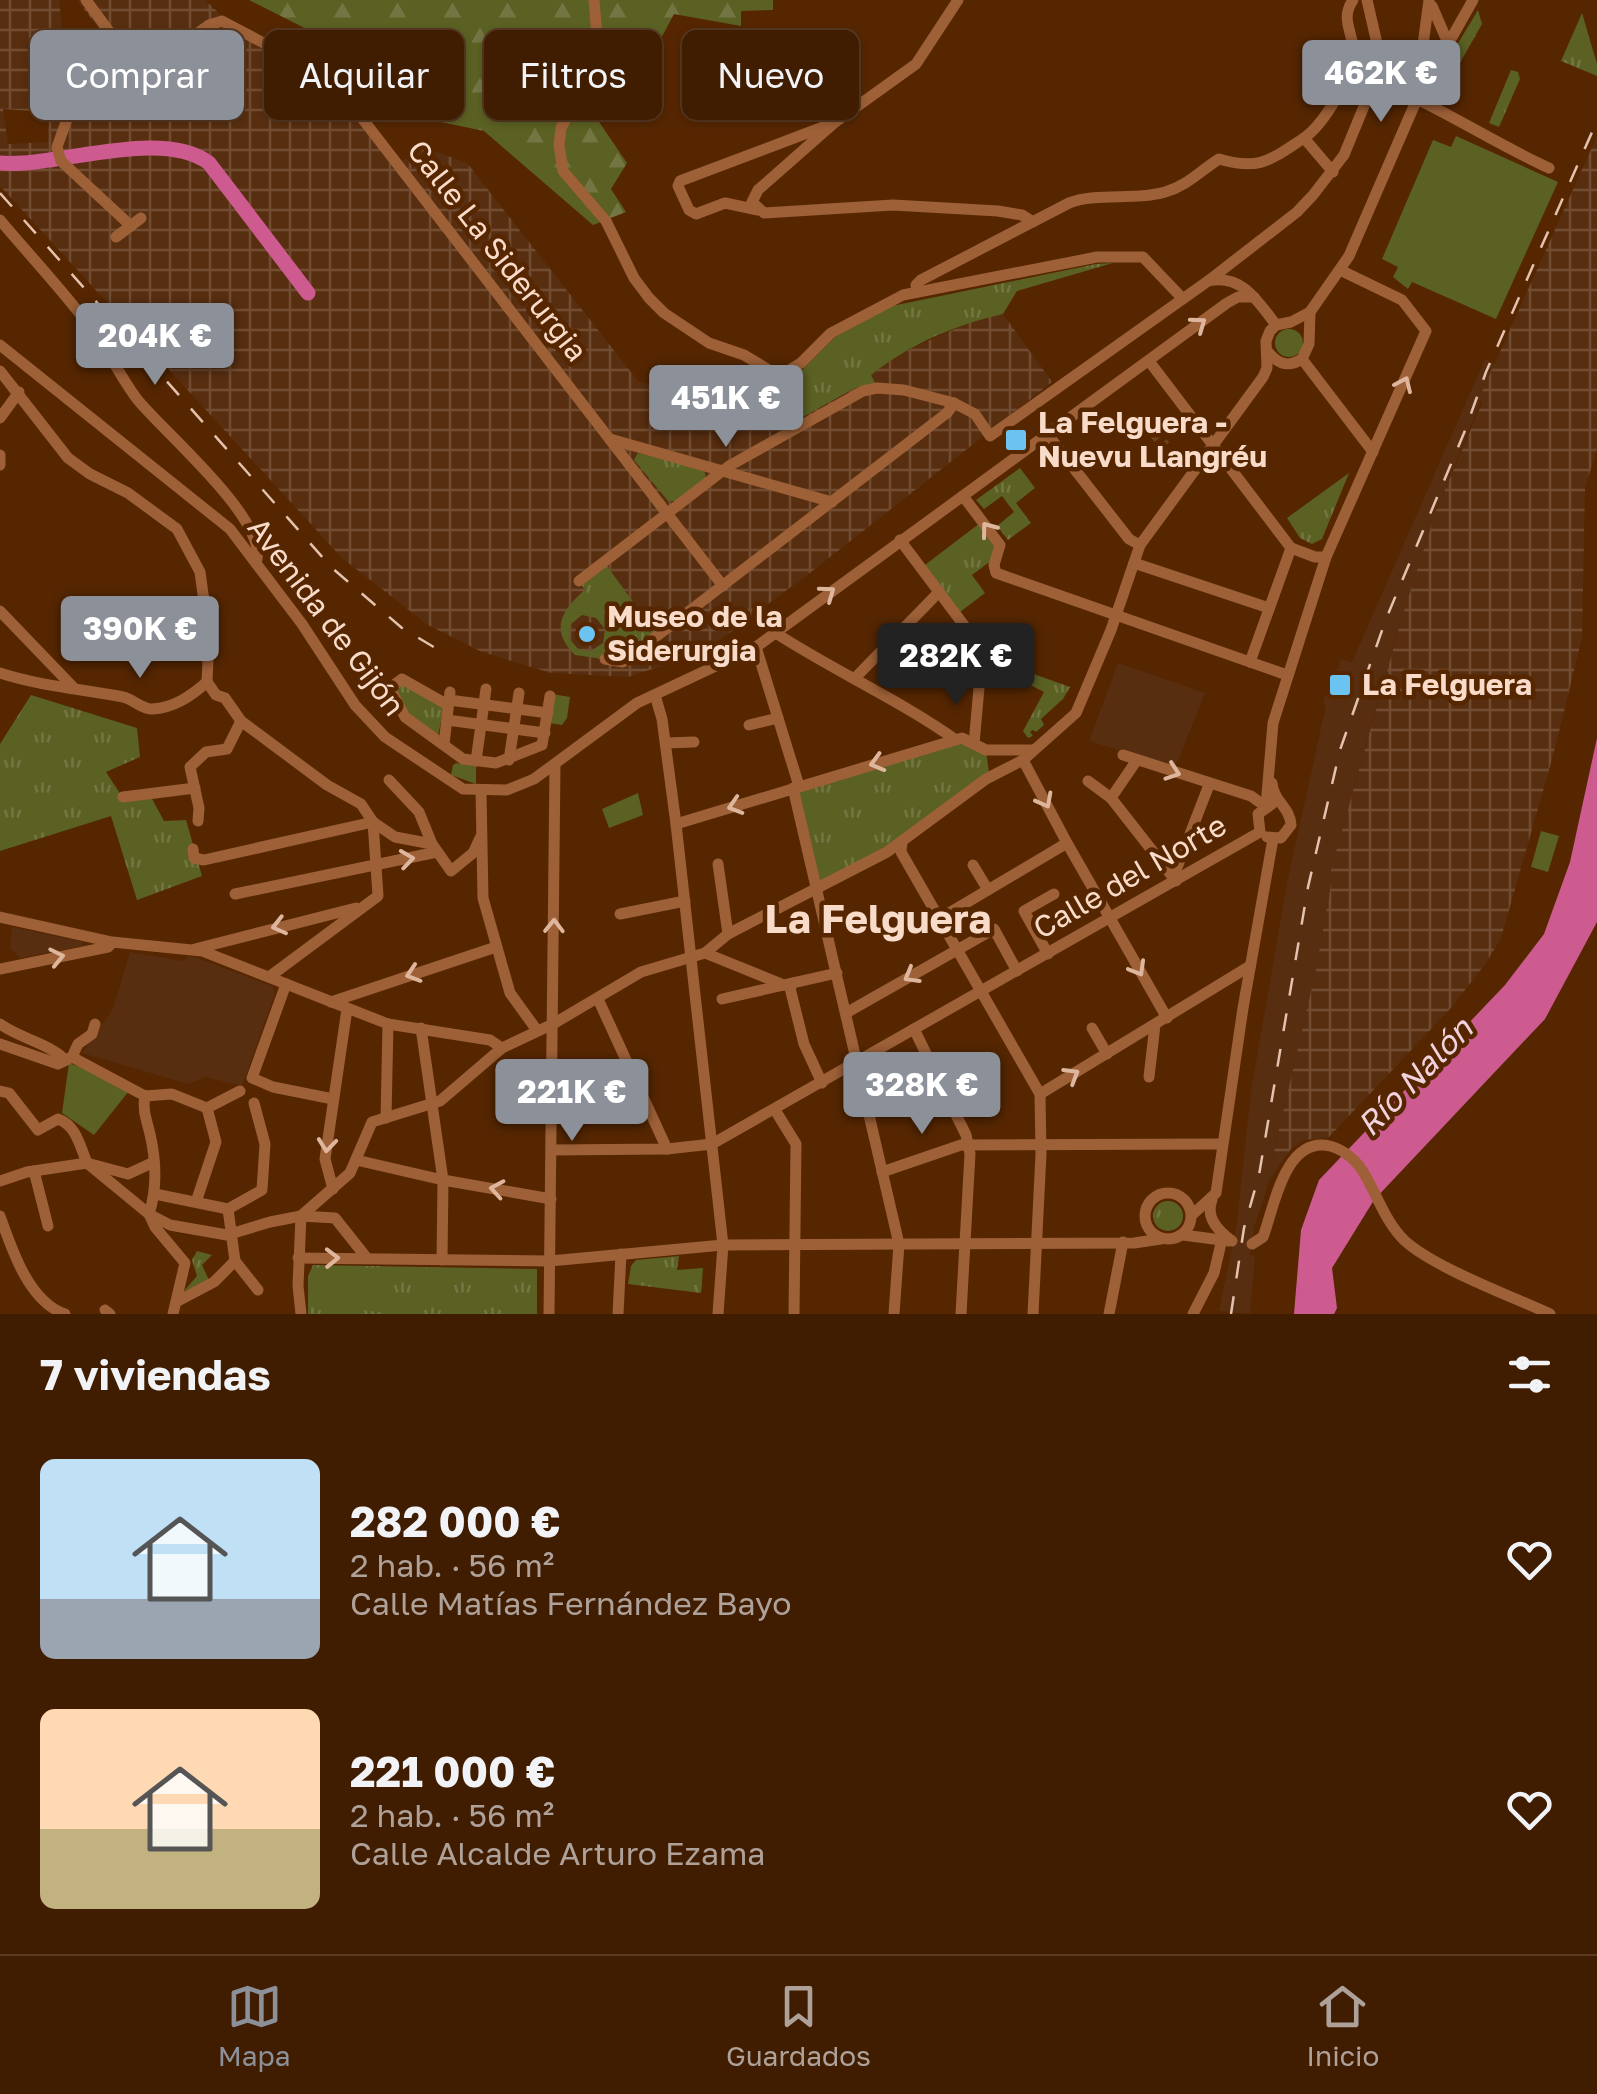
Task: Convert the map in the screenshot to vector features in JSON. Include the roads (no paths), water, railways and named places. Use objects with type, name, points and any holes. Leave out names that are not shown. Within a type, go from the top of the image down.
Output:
[{"type":"street","points":[[86,0],[108,30]]},
{"type":"street","points":[[594,0],[596,57],[561,128],[560,160],[567,178],[606,221],[634,278],[656,306],[700,338],[744,355],[778,375],[802,363],[831,333],[889,300],[1117,256],[1142,257],[1182,298]]},
{"type":"street","points":[[758,210],[752,202],[758,190],[834,123],[916,64],[958,0]]},
{"type":"street","points":[[917,292],[921,280],[1081,198],[1128,198],[1176,189],[1219,159],[1236,165],[1260,165],[1304,138],[1328,111],[1350,63],[1353,50],[1346,19],[1352,0]]},
{"type":"street","points":[[579,581],[722,471],[864,391],[904,390],[954,403],[975,414],[991,430],[1208,281],[1297,212],[1333,172],[1365,110],[1379,60],[1366,0]]},
{"type":"street","points":[[1429,0],[1448,43]]},
{"type":"street","points":[[1417,99],[1429,0]]},
{"type":"street","points":[[301,1314],[301,1216],[350,1172],[368,1125],[430,1106],[502,1048],[553,1024],[641,972],[705,953],[728,934],[902,842],[986,780],[1024,760],[1076,714],[1140,545],[1263,377],[1266,341],[1276,325],[1310,312],[1340,270],[1365,223],[1417,99],[1470,5]]},
{"type":"street","name":"Calle La Siderurgia","points":[[203,30],[222,21],[239,30]]},
{"type":"street","points":[[1438,23],[1460,23]]},
{"type":"street","points":[[1426,30],[1434,42],[1448,43]]},
{"type":"street","name":"Calle La Siderurgia","points":[[244,33],[313,69],[340,91],[722,586]]},
{"type":"street","points":[[1417,99],[1473,125],[1490,141],[1549,168]]},
{"type":"street","name":"Calle La Siderurgia","points":[[67,120],[59,157],[136,222],[116,238]]},
{"type":"street","points":[[834,123],[680,181],[678,186],[688,210],[696,214],[725,203],[771,213],[893,205],[998,211],[1022,215],[1033,222]]},
{"type":"street","points":[[1304,138],[1333,172]]},
{"type":"street","points":[[0,220],[93,331],[134,396],[236,508],[258,545],[256,563]]},
{"type":"street","points":[[1228,264],[1229,279]]},
{"type":"street","points":[[1270,806],[1266,788],[1273,723],[1326,557],[1426,332],[1402,300],[1340,270]]},
{"type":"street","points":[[1208,281],[1229,279],[1242,286],[1276,325]]},
{"type":"street","points":[[536,1029],[510,994],[483,898],[481,791],[507,790],[538,777],[634,706],[756,647],[1228,303],[1238,298],[1254,298]]},
{"type":"street","points":[[1263,377],[1302,360],[1309,344],[1310,312]]},
{"type":"street","points":[[1292,322],[1308,336]]},
{"type":"street","name":"Avenida de Gijón","points":[[0,345],[218,520],[256,563],[368,722],[385,738],[463,788],[481,791]]},
{"type":"street","points":[[1268,352],[1275,361],[1286,365]]},
{"type":"street","points":[[1302,360],[1373,452]]},
{"type":"street","points":[[1149,361],[1291,548],[1326,557]]},
{"type":"street","points":[[0,371],[68,458],[128,493],[177,530],[184,540],[200,572],[209,638],[207,682],[216,695],[225,698],[241,721],[326,784],[361,804],[373,822],[395,837],[434,848]]},
{"type":"street","points":[[0,418],[19,392]]},
{"type":"street","points":[[606,659],[624,662],[947,413],[954,403]]},
{"type":"street","points":[[1048,435],[1128,539],[1140,545]]},
{"type":"street","points":[[609,439],[832,502]]},
{"type":"street","points":[[0,455],[0,464]]},
{"type":"street","points":[[963,496],[1000,545],[994,565],[1000,575],[1288,675]]},
{"type":"street","points":[[900,540],[969,632],[981,665],[969,743]]},
{"type":"street","points":[[1250,662],[1291,548]]},
{"type":"street","points":[[1134,563],[1270,608]]},
{"type":"street","points":[[855,678],[939,592]]},
{"type":"street","points":[[0,611],[73,687]]},
{"type":"street","points":[[774,632],[969,743],[990,764],[986,780]]},
{"type":"street","points":[[756,647],[796,787],[899,1244],[894,1314]]},
{"type":"street","points":[[0,673],[41,686],[73,687],[97,695],[126,697],[150,709],[178,703],[207,682]]},
{"type":"street","points":[[548,713],[449,699],[402,679],[390,688],[405,717],[448,749],[476,761],[509,760],[542,746],[545,733],[548,713],[550,696]]},
{"type":"street","points":[[476,761],[486,688]]},
{"type":"street","points":[[509,760],[519,692]]},
{"type":"street","points":[[655,695],[666,743],[723,1244],[718,1314]]},
{"type":"street","points":[[438,774],[448,749],[449,699]]},
{"type":"street","points":[[749,725],[778,718]]},
{"type":"street","points":[[446,720],[545,733]]},
{"type":"street","points":[[198,821],[190,767],[206,752],[227,749],[241,721]]},
{"type":"street","points":[[666,743],[694,742]]},
{"type":"street","points":[[676,824],[796,787],[969,743],[1033,750]]},
{"type":"street","points":[[1123,755],[1270,806],[1287,810],[1292,825],[1281,838],[1273,839],[1260,832],[1258,814],[1270,806],[1273,795],[1269,766]]},
{"type":"street","points":[[1024,760],[1161,1021],[1149,1076]]},
{"type":"street","points":[[1110,798],[1137,760]]},
{"type":"street","points":[[549,1314],[555,764]]},
{"type":"street","points":[[538,777],[556,789]]},
{"type":"street","points":[[389,780],[420,812],[434,848],[453,872],[473,853],[483,832]]},
{"type":"street","points":[[1088,781],[1110,798],[1178,873],[1210,785]]},
{"type":"street","points":[[124,797],[194,788]]},
{"type":"street","points":[[1250,796],[1257,796],[1266,788]]},
{"type":"street","points":[[194,853],[204,860],[373,822]]},
{"type":"street","points":[[269,977],[378,893],[373,822]]},
{"type":"street","name":"Calle del Norte","points":[[712,1144],[1110,919],[1178,873],[1260,832]]},
{"type":"street","points":[[1226,1240],[1211,1219],[1210,1204],[1217,1188],[1245,994],[1273,839]]},
{"type":"street","points":[[902,842],[901,852],[1040,1094],[1033,1314]]},
{"type":"street","points":[[939,918],[1067,843]]},
{"type":"street","points":[[235,894],[428,856],[434,848]]},
{"type":"street","points":[[718,864],[728,934]]},
{"type":"street","points":[[973,864],[988,890]]},
{"type":"street","points":[[1048,954],[1024,911],[1054,894]]},
{"type":"street","points":[[620,914],[685,901]]},
{"type":"street","points":[[194,950],[365,906]]},
{"type":"street","points":[[0,917],[112,942],[194,950],[388,1024],[490,1040],[502,1048]]},
{"type":"street","points":[[846,1013],[994,930],[1017,971]]},
{"type":"street","points":[[0,969],[108,947],[112,942]]},
{"type":"street","points":[[330,1002],[496,947]]},
{"type":"street","points":[[705,953],[788,984],[804,1044],[822,1083]]},
{"type":"street","points":[[1040,1094],[1250,966]]},
{"type":"street","points":[[722,1000],[837,973]]},
{"type":"street","points":[[1225,983],[1228,992],[1245,994]]},
{"type":"street","points":[[1225,983],[1245,994]]},
{"type":"street","points":[[286,984],[252,1078],[273,1088],[332,1099]]},
{"type":"street","points":[[598,999],[667,1149]]},
{"type":"street","points":[[333,1189],[324,1159],[347,1009]]},
{"type":"street","points":[[0,1024],[144,1096],[172,1094],[207,1108],[240,1091]]},
{"type":"street","points":[[0,1044],[58,1064],[92,1034],[94,1024]]},
{"type":"street","points":[[386,1118],[388,1024]]},
{"type":"street","points":[[421,1028],[443,1180],[442,1260]]},
{"type":"street","points":[[1092,1028],[1107,1054]]},
{"type":"street","points":[[914,1029],[968,1145],[961,1314]]},
{"type":"street","points":[[0,1090],[9,1093],[38,1130],[58,1118],[64,1120],[76,1135],[87,1163],[150,1214],[170,1224],[227,1235],[301,1216],[336,1218],[366,1258]]},
{"type":"street","points":[[144,1096],[154,1162],[155,1194],[150,1214],[155,1228],[185,1263],[173,1314]]},
{"type":"street","points":[[155,1194],[228,1209],[262,1190],[265,1144],[254,1103]]},
{"type":"street","points":[[196,1202],[216,1142],[207,1108]]},
{"type":"street","points":[[775,1110],[796,1144],[794,1314]]},
{"type":"street","points":[[552,1150],[667,1149],[712,1144]]},
{"type":"street","points":[[882,1172],[968,1145],[1222,1144]]},
{"type":"street","points":[[1252,1244],[1263,1237],[1284,1175],[1295,1160],[1315,1147],[1334,1147],[1359,1166],[1403,1238],[1416,1250],[1550,1314]]},
{"type":"street","points":[[356,1160],[551,1199]]},
{"type":"street","points":[[0,1181],[87,1163],[128,1174],[154,1162]]},
{"type":"street","points":[[34,1171],[48,1226]]},
{"type":"street","points":[[1122,1242],[1132,1237],[1154,1197],[1169,1193],[1183,1198],[1211,1194],[1217,1188]]},
{"type":"street","points":[[1182,1235],[1192,1216],[1217,1188]]},
{"type":"street","points":[[1183,1198],[1192,1216],[1226,1240]]},
{"type":"street","points":[[228,1209],[235,1261],[258,1290]]},
{"type":"street","points":[[0,1216],[28,1280],[44,1303],[65,1314]]},
{"type":"street","points":[[1145,1217],[1150,1230],[1161,1239]]},
{"type":"street","points":[[298,1258],[550,1261],[723,1244],[1122,1242],[1182,1235],[1226,1240]]},
{"type":"street","points":[[0,1240],[20,1279]]},
{"type":"street","points":[[1193,1314],[1226,1240]]},
{"type":"street","points":[[1109,1314],[1122,1242]]},
{"type":"street","points":[[618,1314],[621,1254]]},
{"type":"street","points":[[178,1300],[214,1282],[235,1261]]},
{"type":"waterway","points":[[0,163],[136,148],[188,153],[209,163],[308,293]]},
{"type":"tunnel","points":[[1152,430],[1165,446]]},
{"type":"railway","points":[[1231,1314],[1308,887],[1340,750],[1386,619],[1486,372],[1597,121]]},
{"type":"railway","points":[[0,193],[332,568],[402,628],[447,655]]},
{"type":"place","name":"La Felguera - Nuevu Llangréu","points":[[1016,440]]},
{"type":"place","name":"Museo de la Siderurgia","points":[[587,634]]},
{"type":"place","name":"La Felguera","points":[[1340,685]]},
{"type":"district","name":"La Felguera","points":[[878,919]]},
{"type":"water label","name":"Río Nalón","points":[[1415,1077]]}]
